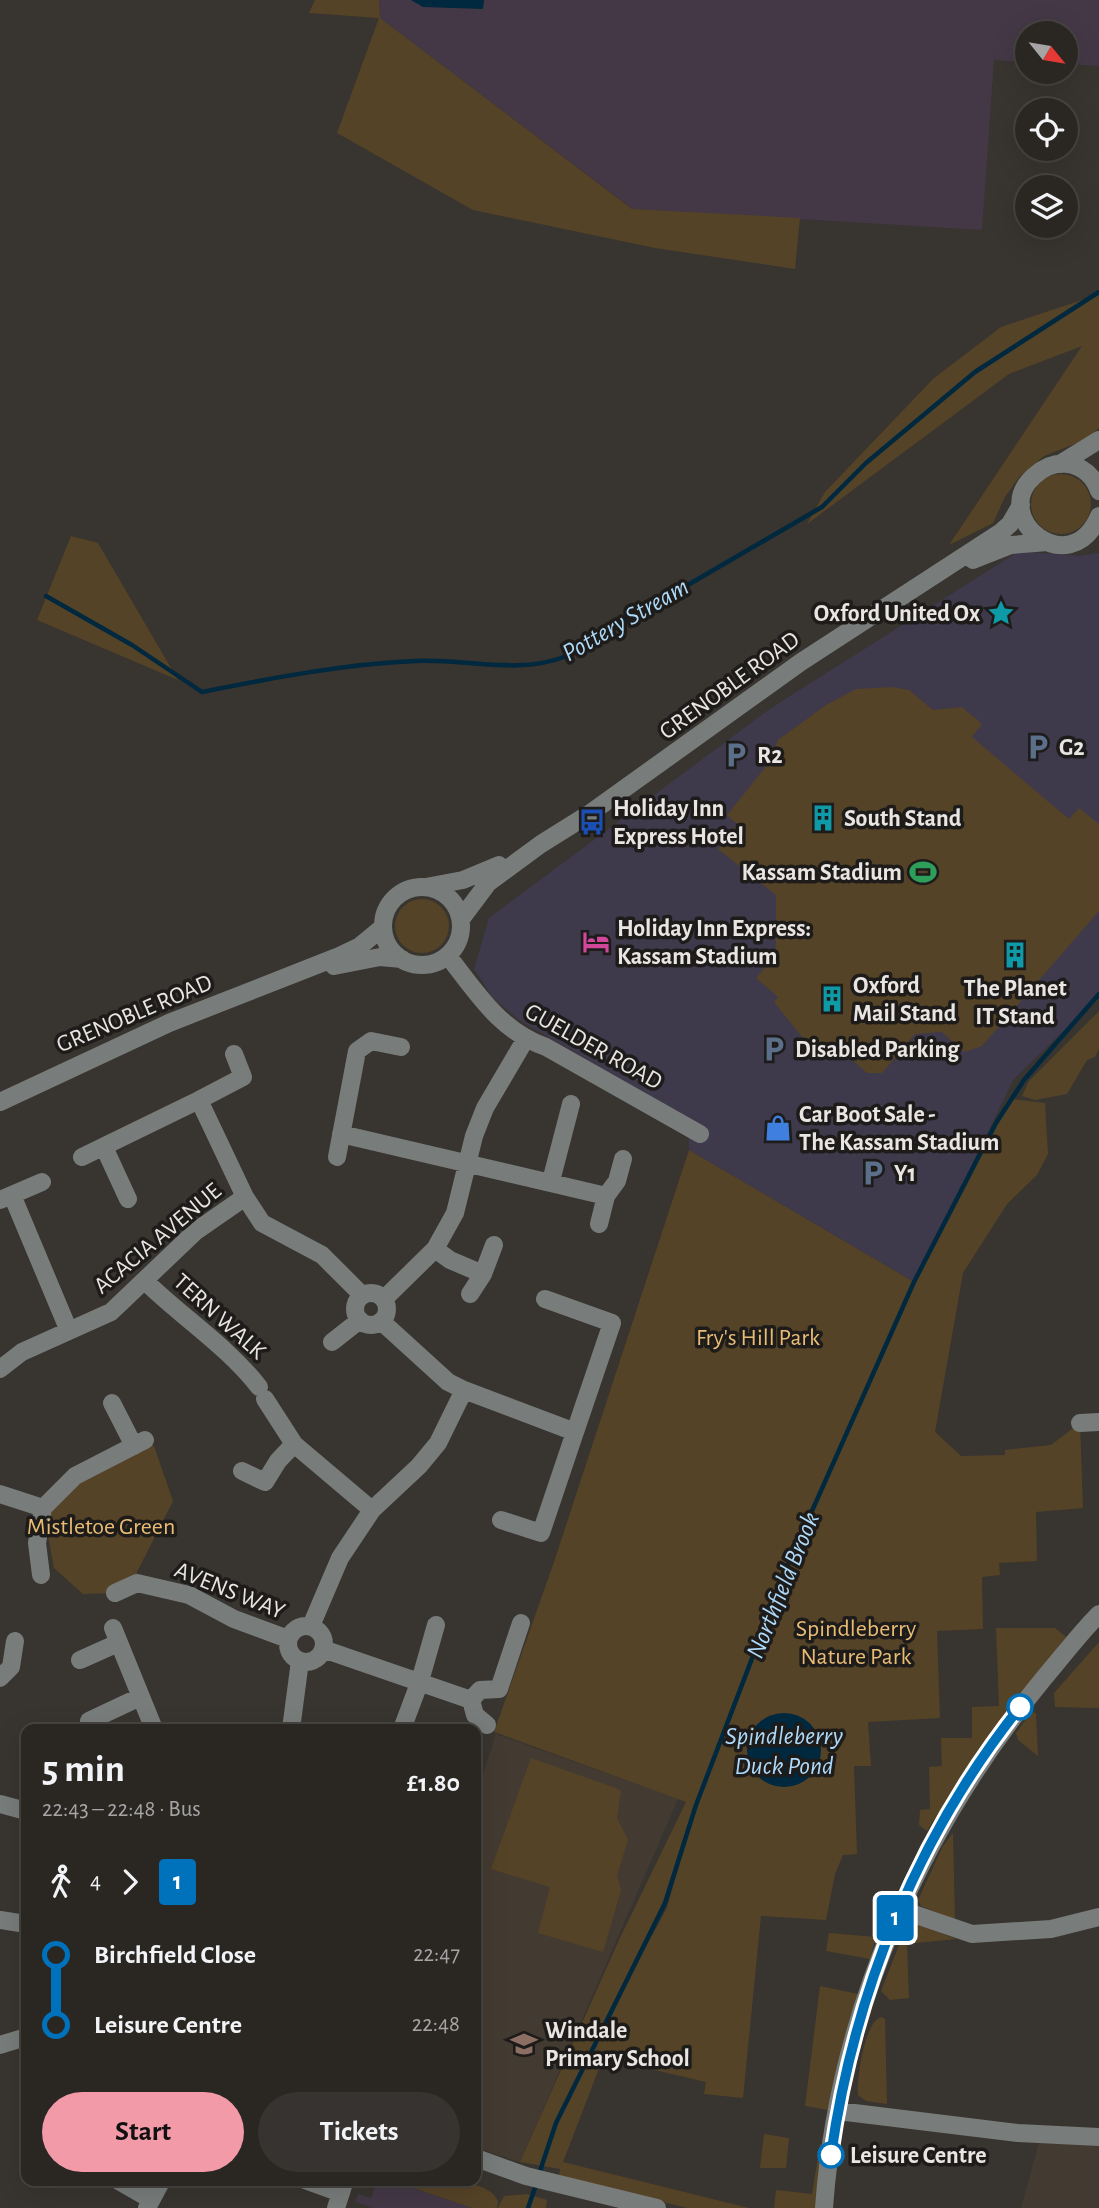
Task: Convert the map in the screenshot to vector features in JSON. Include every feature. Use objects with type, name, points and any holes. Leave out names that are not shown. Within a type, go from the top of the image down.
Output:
[{"type":"street","points":[[1060,464],[1099,439]]},
{"type":"street","points":[[1060,464],[1077,467],[1098,482]]},
{"type":"street","name":"GRENOBLE ROAD","points":[[461,919],[488,883],[541,844],[589,814],[801,662],[1001,532],[1010,524],[1029,481],[1041,470],[1060,464]]},
{"type":"street","points":[[1020,505],[1027,526],[1048,542]]},
{"type":"street","name":"GRENOBLE ROAD","points":[[947,569],[1011,545],[1048,542],[1061,545],[1077,542],[1092,529],[1099,516]]},
{"type":"street","name":"GRENOBLE ROAD","points":[[426,887],[483,873],[541,844]]},
{"type":"street","points":[[426,887],[447,897],[456,907],[461,919],[460,938],[448,956],[424,965],[402,959],[386,942],[383,927],[385,914],[396,897],[409,890],[426,887]]},
{"type":"street","name":"GRENOBLE ROAD","points":[[0,1102],[130,1039],[360,946],[383,927]]},
{"type":"street","name":"GUELDER ROAD","points":[[448,956],[494,1016],[525,1040],[546,1047],[700,1134]]},
{"type":"street","name":"GRENOBLE ROAD","points":[[289,976],[380,957],[402,959]]},
{"type":"street","points":[[384,1299],[435,1249],[455,1213],[467,1163],[485,1108],[525,1040]]},
{"type":"street","points":[[337,1157],[357,1051],[372,1041],[401,1048]]},
{"type":"street","points":[[82,1157],[243,1077],[234,1054]]},
{"type":"street","points":[[199,1100],[245,1197]]},
{"type":"street","points":[[551,1181],[571,1104]]},
{"type":"street","points":[[341,1134],[606,1196]]},
{"type":"street","points":[[104,1147],[128,1199]]},
{"type":"street","points":[[598,1224],[606,1196],[617,1181],[623,1158]]},
{"type":"street","points":[[42,1182],[6,1198],[69,1331]]},
{"type":"street","name":"ACACIA AVENUE","points":[[0,1369],[22,1352],[111,1312],[146,1282],[196,1231],[245,1197],[262,1223],[322,1255],[362,1295]]},
{"type":"street","points":[[470,1294],[483,1274],[494,1245]]},
{"type":"street","points":[[435,1249],[450,1260],[483,1274]]},
{"type":"street","name":"TERN WALK","points":[[146,1282],[178,1314],[216,1341],[262,1393],[294,1444],[372,1510]]},
{"type":"street","points":[[374,1293],[384,1299],[387,1312],[381,1321],[371,1325],[360,1320],[355,1306],[362,1295],[374,1293]]},
{"type":"street","points":[[501,1520],[541,1533],[612,1323],[545,1299]]},
{"type":"street","points":[[332,1342],[360,1320]]},
{"type":"street","points":[[381,1321],[448,1382],[575,1432]]},
{"type":"street","points":[[311,1626],[340,1558],[372,1510],[419,1466],[438,1443],[464,1390]]},
{"type":"street","points":[[41,1575],[37,1543],[43,1508],[75,1476],[139,1443],[112,1403]]},
{"type":"street","points":[[1080,1423],[1099,1422]]},
{"type":"street","points":[[242,1471],[265,1482],[278,1461],[294,1444]]},
{"type":"street","points":[[0,1493],[43,1508]]},
{"type":"street","name":"AVENS WAY","points":[[115,1593],[137,1583],[189,1595],[234,1619],[288,1639]]},
{"type":"street","points":[[824,2208],[838,2111],[861,2009],[899,1909],[950,1811],[989,1749],[1099,1614]]},
{"type":"street","points":[[471,1700],[480,1690],[499,1689],[521,1623]]},
{"type":"street","points":[[404,1724],[436,1625]]},
{"type":"street","points":[[311,1626],[321,1633],[323,1649],[316,1659],[300,1661],[290,1654],[288,1639],[295,1629],[311,1626]]},
{"type":"street","points":[[80,1660],[115,1636],[152,1724]]},
{"type":"street","points":[[0,1678],[11,1667],[15,1641]]},
{"type":"street","points":[[323,1649],[471,1700]]},
{"type":"street","points":[[292,1724],[300,1661]]},
{"type":"street","points":[[89,1721],[140,1697]]},
{"type":"street","points":[[471,1700],[475,1715],[487,1725]]},
{"type":"street","points":[[0,1804],[21,1810]]},
{"type":"street","points":[[899,1909],[972,1934],[1051,1929],[1099,1917]]},
{"type":"street","points":[[0,1920],[21,1923]]},
{"type":"street","points":[[0,2045],[21,2039]]},
{"type":"street","points":[[838,2111],[1018,2133],[1099,2137]]},
{"type":"street","points":[[481,2160],[531,2176],[657,2208]]},
{"type":"street","points":[[125,2186],[149,2203],[159,2186]]},
{"type":"street","points":[[320,2186],[341,2194]]},
{"type":"shaded area","points":[[379,0],[1099,0],[1099,66],[1078,65],[1078,21],[1015,21],[1015,61],[994,60],[982,230],[633,209],[380,18]]},
{"type":"shaded area","points":[[1019,551],[1078,556],[1099,553],[1099,997],[1014,1079],[914,1282],[689,1150],[688,1119],[519,1020],[493,998],[474,969],[489,918],[771,708]]},
{"type":"shaded area","name":"Windale Primary School","points":[[496,1734],[678,1799],[520,2162],[481,2150],[481,1780]]},
{"type":"shaded area","points":[[1039,2143],[1099,2144],[1099,2208],[1021,2208]]},
{"type":"shaded area","points":[[375,2186],[408,2186],[472,2208],[374,2208],[355,2202],[358,2194],[371,2198]]},
{"type":"green space","points":[[315,0],[379,0],[380,18],[632,209],[800,218],[795,269],[655,248],[473,210],[337,133],[379,18],[309,13]]},
{"type":"green space","points":[[1099,288],[1099,428],[1087,439],[1044,456],[1020,476],[1005,497],[993,523],[949,545],[1082,346],[1009,374],[807,524],[825,492],[933,379],[1001,327],[1094,296]]},
{"type":"green space","points":[[1061,474],[1078,479],[1086,487],[1091,504],[1086,521],[1078,529],[1061,534],[1044,529],[1036,521],[1031,504],[1036,487],[1044,479]]},
{"type":"green space","points":[[71,536],[98,543],[178,680],[37,620]]},
{"type":"green space","name":"Kassam Stadium","points":[[892,687],[909,690],[933,710],[962,707],[982,724],[972,737],[1069,819],[1079,808],[1099,824],[1099,911],[982,1046],[964,1052],[942,1032],[915,1034],[882,1073],[867,1073],[845,1054],[841,1060],[802,1037],[774,1002],[778,997],[756,978],[776,954],[776,895],[718,849],[737,824],[727,815],[767,765],[778,740],[826,705],[856,689]]},
{"type":"green space","points":[[427,899],[437,903],[445,911],[449,926],[445,941],[437,949],[417,953],[407,949],[399,941],[395,921],[399,911],[407,903]]},
{"type":"green space","points":[[1099,1011],[1099,1049],[1095,1057],[1087,1060],[1067,1094],[1035,1100],[1022,1096],[1029,1081]]},
{"type":"green space","points":[[1012,1099],[1045,1103],[1048,1154],[1037,1175],[1007,1204],[963,1273],[935,1432],[961,1456],[1005,1455],[1005,1450],[1051,1445],[1080,1423],[1083,1508],[1036,1512],[1037,1561],[999,1563],[1000,1575],[982,1577],[983,1629],[937,1631],[940,1718],[868,1722],[871,1766],[854,1766],[857,1854],[843,1855],[835,1874],[826,1920],[761,1916],[743,2098],[704,2094],[706,2082],[603,2058],[563,2162],[749,2208],[687,2208],[559,2176],[560,2169],[520,2162],[619,1940],[686,1802],[494,1732],[554,1562],[689,1150],[914,1282],[996,1123]],"holes":[[[696,1805],[667,1908],[630,1976],[665,1903]]]},
{"type":"green space","name":"Mistletoe Green","points":[[145,1440],[154,1446],[173,1501],[137,1572],[137,1583],[115,1593],[83,1594],[54,1568],[43,1508],[55,1495]]},
{"type":"green space","points":[[996,1628],[1055,1628],[1066,1637],[979,1748],[927,1831],[919,1825],[920,1810],[930,1809],[929,1767],[942,1766],[941,1738],[972,1738],[972,1707],[999,1706]]},
{"type":"green space","points":[[1099,1642],[1099,1708],[1055,1707],[1054,1693]]},
{"type":"green space","points":[[1031,1712],[1036,1713],[1038,1756],[1018,1740],[1016,1733]]},
{"type":"green space","points":[[531,1758],[621,1790],[617,1818],[628,1840],[617,1875],[621,1890],[603,1952],[538,1933],[550,1887],[491,1869]]},
{"type":"green space","points":[[953,1833],[955,1920],[921,1906],[918,1900],[943,1846]]},
{"type":"green space","points":[[916,1923],[956,1939],[907,1944],[909,1998],[890,2000],[881,1991],[906,1927]]},
{"type":"green space","points":[[829,1933],[876,1937],[870,1959],[826,1951]]},
{"type":"green space","points":[[820,1986],[858,1994],[828,2110],[805,2106]]},
{"type":"green space","points":[[881,2017],[885,2019],[887,2104],[866,2101],[858,2095],[858,2077],[866,2039],[875,2021]]},
{"type":"green space","points":[[764,2134],[789,2138],[786,2168],[760,2168]]},
{"type":"green space","points":[[820,2144],[827,2145],[819,2208],[774,2208],[776,2190],[812,2194]]},
{"type":"green space","points":[[408,2186],[478,2186],[492,2193],[498,2202],[497,2208],[472,2208]]},
{"type":"green space","points":[[527,2194],[547,2200],[546,2208],[498,2208],[504,2196]]},
{"type":"water","points":[[411,0],[484,0],[483,9],[423,7]]},
{"type":"water","name":"Spindleberry Duck Pond","points":[[784,1713],[798,1716],[810,1724],[818,1736],[821,1750],[818,1764],[810,1776],[798,1784],[784,1787],[770,1784],[758,1776],[750,1764],[747,1750],[750,1736],[758,1724],[770,1716]]},
{"type":"waterway","name":"Pottery Stream","points":[[46,596],[132,645],[202,692],[362,665],[434,661],[528,665],[564,657],[822,507],[866,463],[975,372],[1099,292]]},
{"type":"waterway","name":"Northfield Brook","points":[[539,2174],[556,2123],[665,1903],[696,1805],[787,1567],[914,1282],[996,1123],[1024,1080],[1099,994]]},
{"type":"waterway","name":"Northfield Brook","points":[[528,2208],[537,2182]]},
{"type":"bus line","name":"1","points":[[831,2155],[849,2055],[861,2009],[884,1944],[899,1909],[950,1811],[989,1749],[1020,1707]]},
{"type":"place","name":"Oxford United Ox","points":[[1001,613]]},
{"type":"place","name":"G2","points":[[1038,747]]},
{"type":"place","name":"R2","points":[[736,755]]},
{"type":"place","name":"South Stand","points":[[823,818]]},
{"type":"place","name":"Holiday Inn Express Hotel","points":[[592,822]]},
{"type":"place","name":"Kassam Stadium","points":[[923,872]]},
{"type":"place","name":"Holiday Inn Express: Kassam Stadium","points":[[596,942]]},
{"type":"place","name":"The Planet IT Stand","points":[[1015,955]]},
{"type":"place","name":"Oxford Mail Stand","points":[[832,999]]},
{"type":"place","name":"Disabled Parking","points":[[774,1049]]},
{"type":"place","name":"Car Boot Sale - The Kassam Stadium","points":[[778,1128]]},
{"type":"place","name":"Y1","points":[[873,1173]]},
{"type":"place","name":"Windale Primary School","points":[[524,2044]]},
{"type":"place","name":"Leisure Centre","points":[[831,2155]]},
{"type":"park label","name":"Fry's Hill Park","points":[[758,1337]]},
{"type":"park label","name":"Spindleberry Nature Park","points":[[856,1642]]}]
